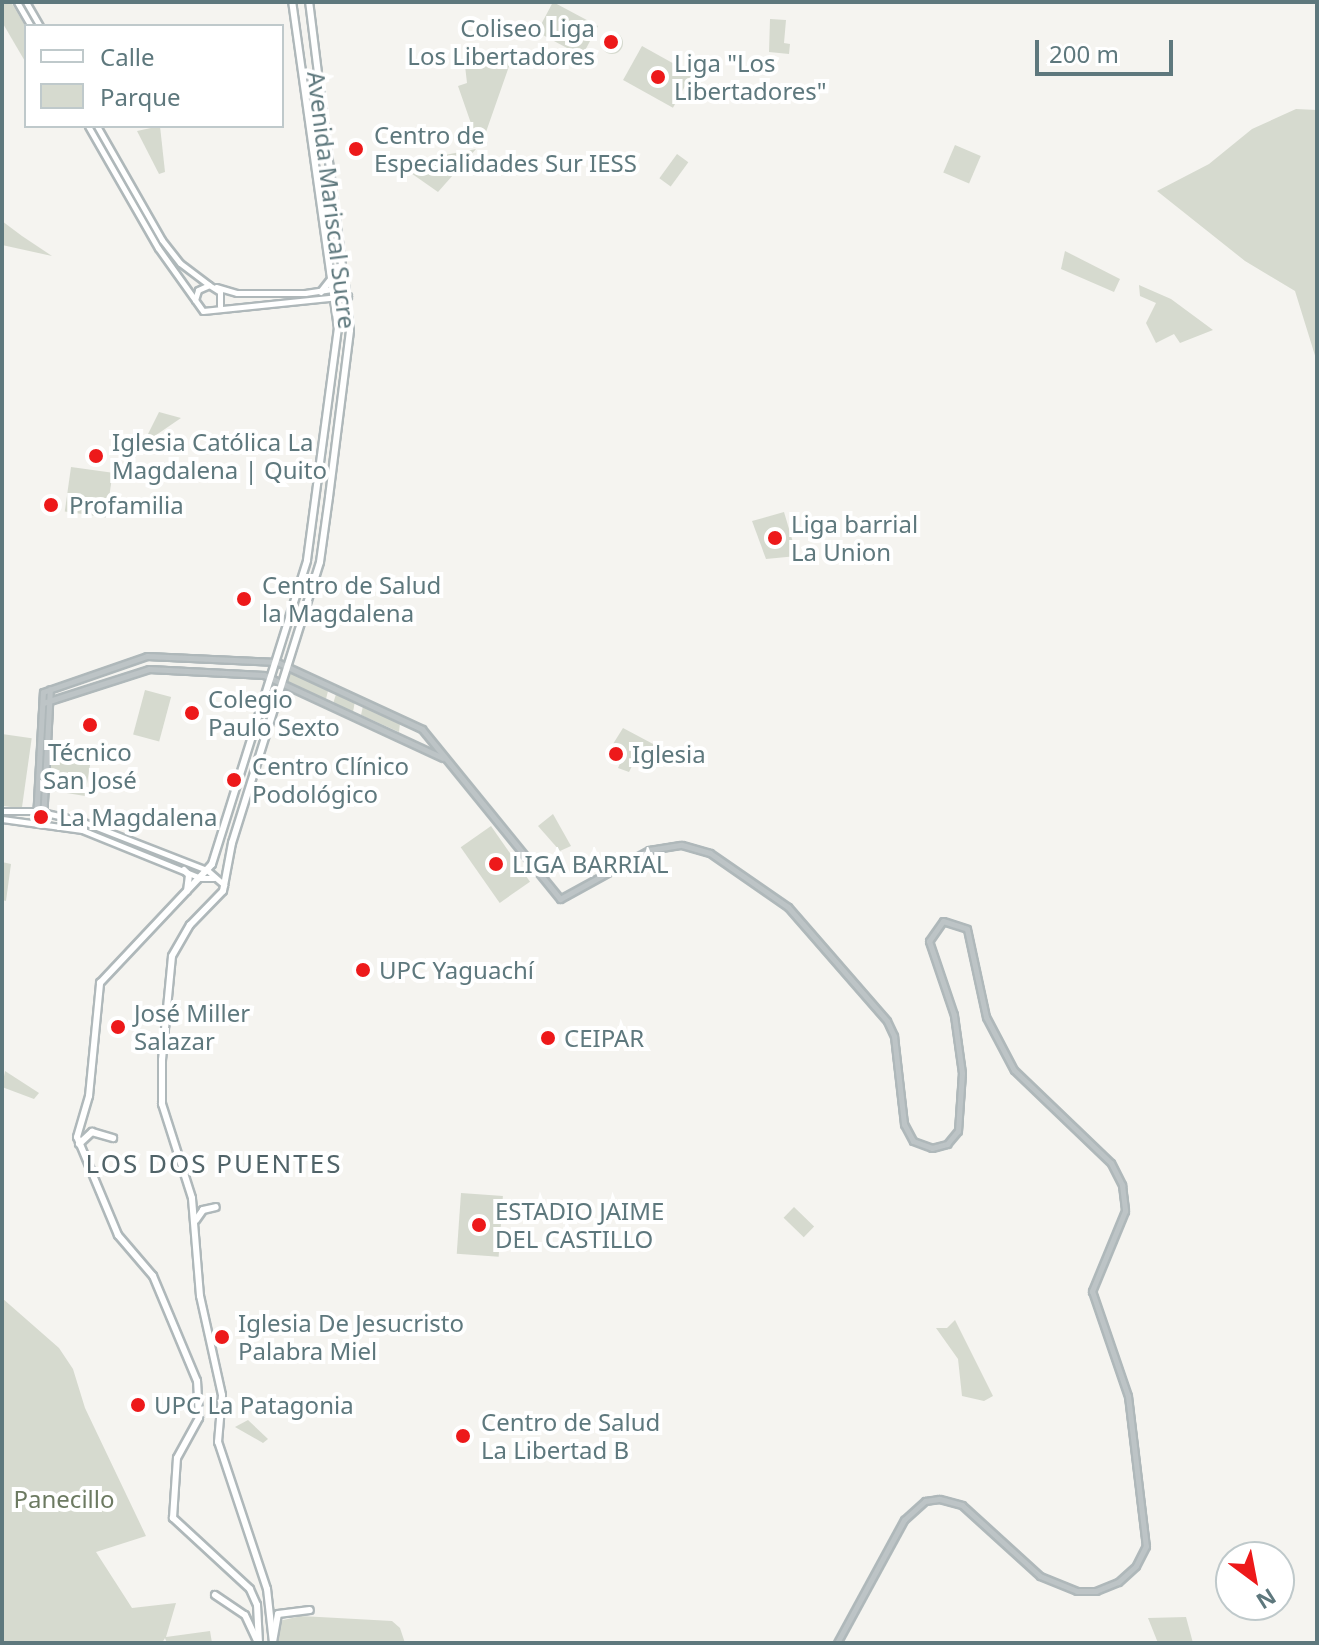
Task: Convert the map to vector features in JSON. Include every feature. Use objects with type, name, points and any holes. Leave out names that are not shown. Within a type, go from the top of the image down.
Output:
[{"type":"main road","points":[[17,2],[30,24]]},
{"type":"main road","points":[[26,2],[39,24]]},
{"type":"main road","name":"Avenida Mariscal Sucre","points":[[78,1148],[89,1096],[100,983],[207,870],[227,824],[307,560],[338,345],[335,298],[292,2]]},
{"type":"main road","name":"Avenida Mariscal Sucre","points":[[273,1642],[267,1589],[218,1442],[222,1395],[200,1296],[196,1220],[188,1178],[162,1104],[163,1026],[177,945],[225,885],[232,843],[320,562],[348,354],[348,296],[309,2]]},
{"type":"main road","points":[[89,128],[195,301],[208,312],[220,306],[348,296]]},
{"type":"main road","points":[[98,128],[162,240],[209,285],[237,293],[321,292],[347,287]]},
{"type":"main road","points":[[321,292],[332,278]]},
{"type":"main road","points":[[195,301],[198,290],[209,285]]},
{"type":"main road","points":[[216,287],[220,306]]},
{"type":"main road","points":[[2,811],[40,812],[64,817],[207,870],[225,885]]},
{"type":"main road","points":[[63,826],[64,817]]},
{"type":"main road","points":[[2,819],[63,826],[201,878],[215,878]]},
{"type":"main road","points":[[184,870],[189,881],[185,895]]},
{"type":"main road","points":[[113,1138],[92,1132],[78,1148],[118,1235],[153,1276],[197,1381],[199,1418],[177,1458],[173,1518],[250,1589],[257,1605],[258,1643]]},
{"type":"main road","points":[[196,1220],[203,1210],[216,1207]]},
{"type":"main road","points":[[215,1595],[245,1615],[258,1643]]},
{"type":"main road","points":[[273,1642],[278,1614],[310,1610]]},
{"type":"street","points":[[46,702],[43,692],[147,656],[277,662],[415,724],[560,899],[649,850],[682,845],[710,853],[788,907],[887,1021],[894,1036],[904,1124],[916,1143],[943,1146],[962,1120],[958,1034],[929,948],[933,931],[943,921],[961,924],[973,939],[986,1017],[1014,1070],[1111,1163],[1122,1185],[1125,1211],[1092,1291],[1128,1396],[1146,1546],[1136,1566],[1118,1582],[1096,1591],[1077,1591],[1040,1576],[962,1505],[925,1501],[904,1520],[837,1643]]},
{"type":"street","points":[[46,702],[149,669],[195,668],[272,679],[447,760]]},
{"type":"street","points":[[39,821],[46,702],[50,689]]},
{"type":"green space","points":[[2,2],[11,2],[24,24],[24,60],[2,22]]},
{"type":"green space","points":[[553,2],[598,26],[582,56],[537,32]]},
{"type":"green space","points":[[770,19],[786,20],[784,43],[790,44],[789,54],[769,52]]},
{"type":"green space","name":"Coliseo Liga Los Libertadores","points":[[612,32],[620,35],[623,43],[620,51],[612,54],[604,51],[601,43],[604,35]]},
{"type":"green space","name":"Liga \"Los Libertadores\"","points":[[642,46],[692,74],[673,108],[623,80]]},
{"type":"green space","points":[[513,55],[486,132],[474,132],[458,86],[467,83],[464,57]]},
{"type":"green space","points":[[1296,109],[1317,110],[1317,362],[1295,291],[1245,261],[1157,191],[1209,164],[1252,129]]},
{"type":"green space","points":[[160,128],[165,172],[159,174],[137,131]]},
{"type":"green space","points":[[955,145],[981,156],[969,184],[943,173]]},
{"type":"green space","points":[[476,149],[438,192],[398,164]]},
{"type":"green space","points":[[677,154],[688,162],[671,186],[659,178]]},
{"type":"green space","points":[[2,221],[22,236],[52,256],[2,245]]},
{"type":"green space","points":[[1065,251],[1120,279],[1114,292],[1061,269]]},
{"type":"green space","points":[[1139,285],[1171,299],[1213,330],[1180,343],[1174,334],[1156,343],[1146,323],[1156,303],[1140,296]]},
{"type":"green space","points":[[159,412],[181,418],[143,444]]},
{"type":"green space","points":[[71,467],[113,473],[106,517],[65,512]]},
{"type":"green space","name":"Liga barrial La Union","points":[[784,512],[797,556],[766,559],[752,521]]},
{"type":"green space","points":[[288,671],[328,691],[326,699],[284,681]]},
{"type":"green space","points":[[145,690],[171,697],[159,741],[133,734]]},
{"type":"green space","points":[[336,694],[355,701],[353,712],[333,704]]},
{"type":"green space","points":[[363,706],[400,723],[399,732],[361,715]]},
{"type":"green space","points":[[623,728],[655,745],[646,755],[639,752],[629,772],[618,768],[626,750],[613,744]]},
{"type":"green space","points":[[2,734],[32,738],[22,808],[2,806]]},
{"type":"green space","points":[[51,742],[92,753],[85,796],[48,790]]},
{"type":"green space","points":[[553,814],[571,846],[560,851],[538,826]]},
{"type":"green space","name":"LIGA BARRIAL","points":[[491,826],[530,882],[500,903],[461,847]]},
{"type":"green space","points":[[2,862],[11,864],[6,901],[2,900]]},
{"type":"green space","points":[[5,1071],[39,1093],[34,1099],[2,1087]]},
{"type":"green space","name":"ESTADIO JAIME DEL CASTILLO","points":[[461,1193],[503,1196],[499,1257],[457,1254]]},
{"type":"green space","points":[[794,1207],[814,1226],[804,1237],[784,1218]]},
{"type":"green space","name":"Panecillo","points":[[2,1298],[59,1348],[73,1369],[85,1408],[146,1536],[96,1552],[132,1608],[176,1603],[166,1637],[210,1631],[212,1643],[167,1643],[165,1638],[162,1643],[2,1643]]},
{"type":"green space","points":[[955,1320],[993,1396],[984,1401],[962,1396],[958,1359],[936,1328],[947,1328]]},
{"type":"green space","points":[[248,1420],[268,1439],[263,1443],[235,1427]]},
{"type":"green space","points":[[301,1616],[392,1621],[400,1628],[405,1643],[277,1643],[279,1621]]},
{"type":"green space","points":[[1186,1617],[1193,1643],[1158,1643],[1148,1618]]},
{"type":"place","name":"Coliseo Liga Los Libertadores","points":[[611,42]]},
{"type":"place","name":"Liga \"Los Libertadores\"","points":[[658,77]]},
{"type":"place","name":"Centro de Especialidades Sur IESS","points":[[356,149]]},
{"type":"place","name":"Iglesia Católica La Magdalena | Quito","points":[[96,456]]},
{"type":"place","name":"Profamilia","points":[[51,505]]},
{"type":"place","name":"Liga barrial La Union","points":[[775,538]]},
{"type":"place","name":"Centro de Salud la Magdalena","points":[[244,599]]},
{"type":"place","name":"Colegio Paulo Sexto","points":[[192,713]]},
{"type":"place","name":"Técnico San José","points":[[90,725]]},
{"type":"place","name":"Iglesia","points":[[616,754]]},
{"type":"place","name":"Centro Clínico Podológico","points":[[234,780]]},
{"type":"place","name":"La Magdalena","points":[[41,817]]},
{"type":"place","name":"LIGA BARRIAL","points":[[496,864]]},
{"type":"place","name":"UPC Yaguachí","points":[[363,970]]},
{"type":"place","name":"José Miller Salazar","points":[[118,1027]]},
{"type":"place","name":"CEIPAR","points":[[548,1038]]},
{"type":"place","name":"ESTADIO JAIME DEL CASTILLO","points":[[479,1225]]},
{"type":"place","name":"Iglesia De Jesucristo Palabra Miel","points":[[222,1337]]},
{"type":"place","name":"UPC La Patagonia","points":[[138,1405]]},
{"type":"place","name":"Centro de Salud La Libertad B","points":[[463,1436]]},
{"type":"district","name":"LOS DOS PUENTES","points":[[214,1164]]}]
